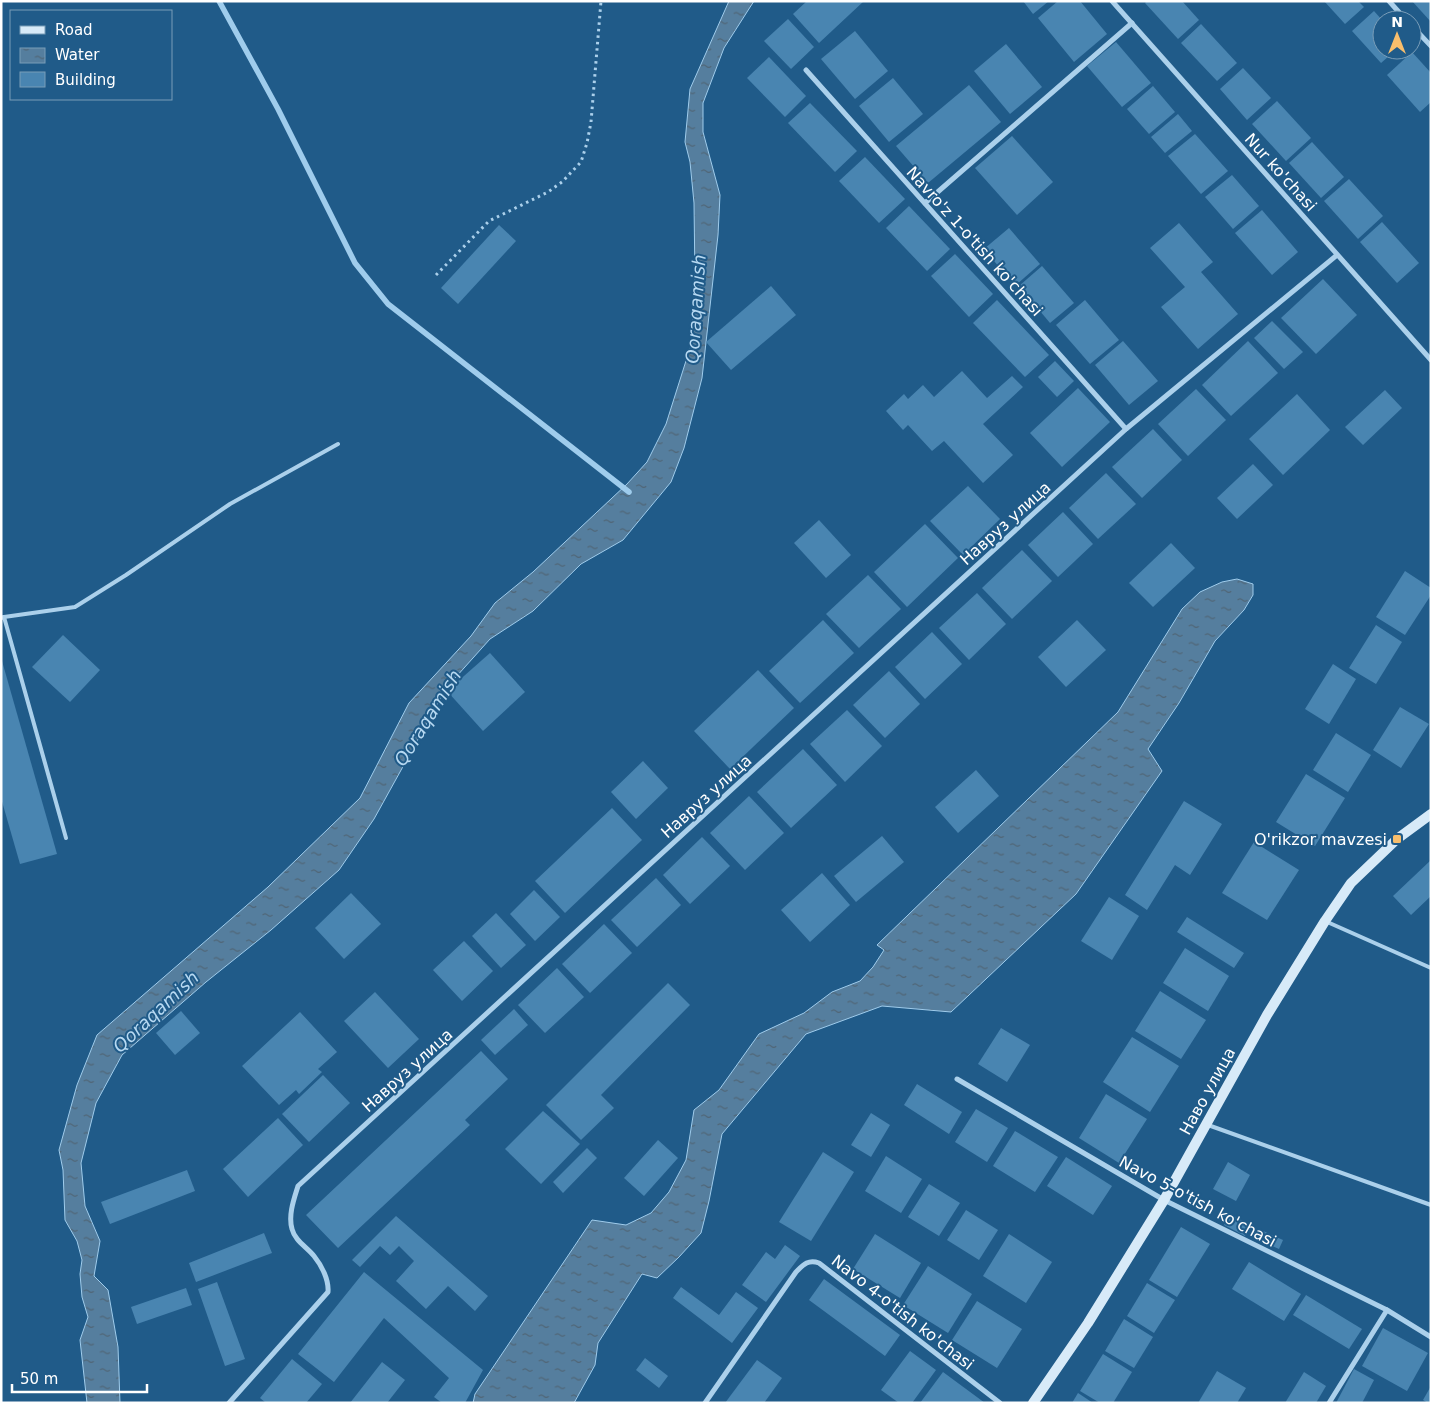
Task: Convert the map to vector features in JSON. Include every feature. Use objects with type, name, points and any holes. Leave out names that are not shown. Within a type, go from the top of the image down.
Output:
[{"type":"street","name":"Nur ko'chasi","points":[[1112,1],[1431,360]]},
{"type":"street","points":[[925,204],[1132,23]]},
{"type":"street","points":[[1422,37],[1431,46]]},
{"type":"street","name":"Navro'z 1-o'tish ko'chasi","points":[[806,70],[1126,429]]},
{"type":"street","name":"Навруз улица","points":[[229,1403],[328,1292],[329,1282],[314,1256],[298,1240],[292,1228],[292,1203],[298,1186],[1126,429],[1337,255]]},
{"type":"street","name":"Наво улица","points":[[1033,1403],[1088,1323],[1164,1200],[1267,1015],[1325,921],[1351,883],[1396,839],[1431,814]]},
{"type":"street","name":"Navo 5-o'tish ko'chasi","points":[[957,1079],[1164,1200],[1387,1310],[1431,1337]]},
{"type":"street","name":"Navo 4-o'tish ko'chasi","points":[[705,1403],[796,1272],[806,1263],[813,1260],[819,1262],[1000,1403]]},
{"type":"street","points":[[1329,1403],[1387,1310]]},
{"type":"lane","points":[[66,838],[2,617],[75,607],[134,570],[230,504],[338,444]]},
{"type":"lane","points":[[1325,921],[1431,968]]},
{"type":"lane","points":[[1206,1124],[1431,1204]]},
{"type":"path","points":[[436,275],[489,221],[548,192],[562,182],[581,162],[591,122],[602,1]]},
{"type":"water","name":"Qoraqamish","points":[[729,1],[754,1],[724,48],[703,103],[703,132],[720,195],[718,235],[702,378],[684,448],[671,482],[623,540],[581,564],[533,611],[490,639],[447,687],[374,819],[339,870],[271,930],[206,982],[122,1055],[96,1103],[81,1163],[85,1206],[100,1241],[94,1276],[108,1290],[118,1347],[120,1403],[87,1403],[80,1340],[88,1317],[82,1297],[80,1274],[82,1260],[77,1241],[65,1220],[63,1170],[59,1150],[77,1085],[97,1035],[268,887],[360,798],[409,703],[471,636],[495,603],[533,572],[627,484],[647,462],[666,424],[691,345],[695,280],[694,203],[690,162],[685,142],[690,89]]},
{"type":"water","points":[[1237,579],[1253,584],[1253,595],[1244,610],[1215,641],[1179,703],[1148,749],[1162,771],[1076,894],[951,1012],[882,1006],[806,1034],[722,1134],[701,1233],[657,1278],[642,1274],[598,1343],[595,1365],[574,1403],[473,1403],[475,1394],[592,1220],[626,1225],[651,1213],[669,1192],[686,1160],[694,1110],[719,1090],[759,1034],[804,1013],[832,992],[860,981],[873,967],[884,950],[877,945],[1118,712],[1182,609],[1200,592],[1222,582]]},
{"type":"building","points":[[807,1],[864,1],[819,43],[793,14]]},
{"type":"building","points":[[1023,1],[1049,1],[1033,14]]},
{"type":"building","points":[[1058,1],[1080,1],[1107,34],[1074,62],[1038,18]]},
{"type":"building","points":[[1147,1],[1182,1],[1199,20],[1178,39],[1145,3]]},
{"type":"building","points":[[1324,1],[1358,1],[1364,7],[1345,24]]},
{"type":"building","points":[[1412,1],[1431,1],[1431,22],[1422,10]]},
{"type":"building","points":[[1372,13],[1372,53],[1352,31]]},
{"type":"building","points":[[788,19],[814,47],[791,69],[764,41]]},
{"type":"building","points":[[1201,24],[1237,63],[1217,81],[1181,43]]},
{"type":"building","points":[[855,31],[888,71],[855,99],[821,59]]},
{"type":"building","points":[[1116,42],[1151,83],[1122,107],[1087,66]]},
{"type":"building","points":[[1006,44],[1042,87],[1010,114],[974,71]]},
{"type":"building","points":[[769,57],[806,96],[785,117],[747,78]]},
{"type":"building","points":[[1403,60],[1419,60],[1431,73],[1431,102],[1420,112],[1387,75]]},
{"type":"building","points":[[1243,68],[1271,98],[1247,120],[1220,89]]},
{"type":"building","points":[[893,78],[923,114],[889,142],[859,106]]},
{"type":"building","points":[[969,85],[1001,122],[928,183],[896,146]]},
{"type":"building","points":[[1153,86],[1175,112],[1149,134],[1127,109]]},
{"type":"building","points":[[1277,101],[1311,138],[1286,161],[1252,124]]},
{"type":"building","points":[[810,103],[857,151],[835,172],[788,123]]},
{"type":"building","points":[[1178,114],[1192,131],[1165,153],[1151,137]]},
{"type":"building","points":[[1195,134],[1228,171],[1201,194],[1168,156]]},
{"type":"building","points":[[1012,136],[1053,182],[1017,215],[975,168]]},
{"type":"building","points":[[1312,142],[1344,177],[1321,198],[1289,163]]},
{"type":"building","points":[[865,157],[905,199],[879,223],[839,181]]},
{"type":"building","points":[[1232,175],[1259,206],[1233,229],[1205,197]]},
{"type":"building","points":[[1349,179],[1383,216],[1358,239],[1324,201]]},
{"type":"building","points":[[909,206],[950,249],[927,271],[886,228]]},
{"type":"building","points":[[1262,210],[1298,252],[1272,275],[1235,233]]},
{"type":"building","points":[[1382,222],[1419,263],[1397,283],[1360,242]]},
{"type":"building","points":[[1179,223],[1213,262],[1201,272],[1238,314],[1198,349],[1161,307],[1185,287],[1150,248]]},
{"type":"building","points":[[499,225],[516,241],[458,304],[441,288]]},
{"type":"building","points":[[1009,228],[1040,264],[1015,286],[984,249]]},
{"type":"building","points":[[955,254],[993,294],[969,317],[931,276]]},
{"type":"building","points":[[1042,266],[1074,303],[1050,323],[1019,286]]},
{"type":"building","points":[[1323,279],[1357,315],[1316,354],[1281,318]]},
{"type":"building","points":[[771,286],[796,315],[731,370],[706,342]]},
{"type":"building","points":[[997,300],[1049,355],[1025,377],[973,323]]},
{"type":"building","points":[[1085,300],[1119,340],[1090,364],[1056,325]]},
{"type":"building","points":[[1272,321],[1303,352],[1284,369],[1254,338]]},
{"type":"building","points":[[1123,341],[1158,381],[1129,405],[1095,365]]},
{"type":"building","points":[[1248,341],[1278,373],[1231,416],[1202,385]]},
{"type":"building","points":[[1055,361],[1074,381],[1057,397],[1038,377]]},
{"type":"building","points":[[962,371],[987,398],[1012,376],[1023,387],[983,424],[1013,455],[983,483],[944,441],[932,451],[908,425],[903,430],[886,411],[904,394],[908,399],[923,385],[934,397]]},
{"type":"building","points":[[1078,388],[1110,422],[1062,467],[1030,433]]},
{"type":"building","points":[[1196,389],[1226,420],[1188,456],[1158,424]]},
{"type":"building","points":[[1385,390],[1402,408],[1363,445],[1345,427]]},
{"type":"building","points":[[1297,394],[1330,430],[1283,475],[1249,439]]},
{"type":"building","points":[[1153,429],[1182,460],[1142,498],[1112,467]]},
{"type":"building","points":[[1253,464],[1273,485],[1237,519],[1217,498]]},
{"type":"building","points":[[1106,473],[1136,504],[1098,539],[1069,508]]},
{"type":"building","points":[[968,486],[1000,519],[963,555],[930,521]]},
{"type":"building","points":[[1063,512],[1093,544],[1058,577],[1028,545]]},
{"type":"building","points":[[819,520],[851,555],[826,578],[794,543]]},
{"type":"building","points":[[925,524],[958,558],[907,607],[874,572]]},
{"type":"building","points":[[1171,543],[1195,568],[1153,607],[1129,583]]},
{"type":"building","points":[[1022,550],[1052,581],[1012,619],[982,588]]},
{"type":"building","points":[[1405,571],[1431,588],[1431,595],[1405,635],[1376,617]]},
{"type":"building","points":[[868,575],[901,609],[859,648],[826,614]]},
{"type":"building","points":[[977,593],[1006,624],[969,660],[939,628]]},
{"type":"building","points":[[823,620],[854,653],[800,703],[769,671]]},
{"type":"building","points":[[1077,620],[1106,650],[1066,687],[1038,657]]},
{"type":"building","points":[[1376,625],[1402,642],[1376,684],[1349,668]]},
{"type":"building","points":[[932,632],[962,664],[925,699],[895,667]]},
{"type":"building","points":[[63,635],[100,670],[70,702],[32,667]]},
{"type":"building","points":[[490,653],[525,692],[483,731],[447,691]]},
{"type":"building","points":[[2,661],[57,854],[20,864],[1,798]]},
{"type":"building","points":[[1333,664],[1356,679],[1329,724],[1305,709]]},
{"type":"building","points":[[758,670],[794,708],[730,769],[694,731]]},
{"type":"building","points":[[889,671],[920,704],[885,738],[853,705]]},
{"type":"building","points":[[1400,707],[1429,724],[1401,768],[1373,750]]},
{"type":"building","points":[[847,710],[882,746],[845,782],[810,744]]},
{"type":"building","points":[[1336,733],[1371,755],[1348,792],[1313,770]]},
{"type":"building","points":[[803,749],[837,785],[791,828],[757,792]]},
{"type":"building","points":[[643,761],[668,788],[636,819],[611,792]]},
{"type":"building","points":[[976,770],[999,796],[958,833],[935,807]]},
{"type":"building","points":[[1306,774],[1345,798],[1315,846],[1276,822]]},
{"type":"building","points":[[749,796],[784,833],[745,870],[710,833]]},
{"type":"building","points":[[1184,801],[1222,824],[1190,875],[1175,865],[1147,910],[1125,895]]},
{"type":"building","points":[[612,808],[642,840],[565,913],[535,881]]},
{"type":"building","points":[[882,836],[904,862],[856,902],[834,876]]},
{"type":"building","points":[[702,837],[730,866],[690,904],[663,875]]},
{"type":"building","points":[[1254,842],[1299,870],[1267,920],[1222,893]]},
{"type":"building","points":[[1431,860],[1431,896],[1411,915],[1393,896]]},
{"type":"building","points":[[822,873],[850,905],[810,942],[781,910]]},
{"type":"building","points":[[656,878],[681,905],[637,947],[611,920]]},
{"type":"building","points":[[534,890],[560,917],[535,941],[510,914]]},
{"type":"building","points":[[351,893],[381,924],[344,959],[315,928]]},
{"type":"building","points":[[1109,897],[1139,916],[1112,960],[1081,941]]},
{"type":"building","points":[[496,913],[526,945],[501,968],[472,936]]},
{"type":"building","points":[[1187,917],[1244,953],[1234,968],[1177,932]]},
{"type":"building","points":[[604,924],[632,953],[590,993],[562,964]]},
{"type":"building","points":[[464,941],[493,971],[462,1001],[433,970]]},
{"type":"building","points":[[1185,948],[1229,976],[1208,1011],[1163,983]]},
{"type":"building","points":[[557,968],[584,997],[545,1033],[518,1005]]},
{"type":"building","points":[[668,983],[690,1005],[601,1095],[614,1108],[581,1140],[546,1105]]},
{"type":"building","points":[[1160,991],[1206,1020],[1181,1059],[1135,1031]]},
{"type":"building","points":[[375,992],[419,1039],[388,1068],[344,1021]]},
{"type":"building","points":[[514,1009],[528,1025],[495,1055],[481,1040]]},
{"type":"building","points":[[181,1011],[200,1033],[175,1055],[156,1033]]},
{"type":"building","points":[[300,1012],[337,1052],[318,1069],[322,1072],[299,1094],[296,1090],[279,1105],[242,1066]]},
{"type":"building","points":[[1001,1028],[1030,1045],[1007,1082],[978,1064]]},
{"type":"building","points":[[1132,1037],[1179,1066],[1150,1112],[1103,1082]]},
{"type":"building","points":[[481,1051],[508,1079],[465,1120],[470,1125],[338,1248],[306,1215]]},
{"type":"building","points":[[323,1075],[350,1103],[309,1142],[282,1114]]},
{"type":"building","points":[[917,1084],[962,1112],[949,1134],[904,1105]]},
{"type":"building","points":[[1106,1094],[1147,1119],[1119,1163],[1079,1138]]},
{"type":"building","points":[[976,1109],[1008,1128],[987,1162],[955,1142]]},
{"type":"building","points":[[543,1111],[580,1144],[541,1184],[505,1149]]},
{"type":"building","points":[[871,1113],[890,1125],[871,1157],[851,1145]]},
{"type":"building","points":[[278,1118],[303,1145],[248,1197],[223,1169]]},
{"type":"building","points":[[1015,1131],[1058,1157],[1035,1192],[993,1166]]},
{"type":"building","points":[[658,1140],[678,1158],[644,1196],[624,1178]]},
{"type":"building","points":[[587,1148],[597,1158],[563,1193],[553,1182]]},
{"type":"building","points":[[823,1152],[854,1172],[811,1241],[779,1222]]},
{"type":"building","points":[[886,1156],[922,1179],[901,1213],[865,1191]]},
{"type":"building","points":[[1066,1157],[1112,1186],[1093,1215],[1047,1186]]},
{"type":"building","points":[[1228,1162],[1250,1175],[1236,1201],[1213,1189]]},
{"type":"building","points":[[187,1170],[195,1191],[110,1224],[101,1202]]},
{"type":"building","points":[[929,1184],[960,1203],[939,1236],[908,1217]]},
{"type":"building","points":[[966,1210],[998,1230],[979,1260],[947,1240]]},
{"type":"building","points":[[1230,1214],[1251,1225],[1245,1236],[1224,1225]]},
{"type":"building","points":[[396,1216],[488,1296],[475,1311],[448,1286],[426,1309],[396,1281],[414,1261],[399,1246],[390,1255],[380,1246],[360,1267],[352,1260]]},
{"type":"building","points":[[1181,1227],[1210,1244],[1177,1297],[1149,1280]]},
{"type":"building","points":[[1263,1231],[1283,1240],[1279,1249],[1259,1240]]},
{"type":"building","points":[[264,1233],[272,1253],[196,1282],[189,1263]]},
{"type":"building","points":[[875,1234],[921,1263],[900,1298],[853,1269]]},
{"type":"building","points":[[1009,1234],[1052,1262],[1026,1303],[983,1276]]},
{"type":"building","points":[[785,1245],[800,1256],[766,1302],[742,1285],[766,1252],[775,1259]]},
{"type":"building","points":[[1249,1262],[1301,1294],[1284,1321],[1232,1289]]},
{"type":"building","points":[[928,1266],[972,1294],[948,1333],[903,1305]]},
{"type":"building","points":[[364,1272],[483,1370],[465,1403],[442,1403],[434,1397],[449,1378],[384,1318],[334,1382],[298,1354]]},
{"type":"building","points":[[824,1279],[900,1335],[885,1356],[809,1300]]},
{"type":"building","points":[[217,1282],[245,1359],[225,1366],[198,1289]]},
{"type":"building","points":[[1147,1283],[1175,1300],[1154,1333],[1127,1316]]},
{"type":"building","points":[[681,1287],[719,1315],[736,1292],[758,1308],[732,1343],[673,1298]]},
{"type":"building","points":[[186,1288],[192,1305],[137,1324],[131,1307]]},
{"type":"building","points":[[1306,1295],[1362,1329],[1349,1349],[1293,1315]]},
{"type":"building","points":[[977,1301],[1022,1329],[997,1368],[952,1340]]},
{"type":"building","points":[[1124,1319],[1153,1337],[1134,1368],[1105,1351]]},
{"type":"building","points":[[1383,1328],[1428,1353],[1407,1391],[1362,1366]]},
{"type":"building","points":[[910,1351],[936,1370],[912,1403],[899,1403],[881,1390]]},
{"type":"building","points":[[1103,1354],[1132,1372],[1113,1403],[1100,1403],[1080,1391]]},
{"type":"building","points":[[645,1358],[668,1376],[659,1388],[636,1370]]},
{"type":"building","points":[[292,1359],[322,1384],[306,1403],[266,1403],[260,1398]]},
{"type":"building","points":[[757,1360],[782,1378],[764,1403],[725,1403]]},
{"type":"building","points":[[382,1362],[405,1380],[387,1403],[350,1403]]},
{"type":"building","points":[[1354,1369],[1374,1380],[1362,1403],[1336,1403]]},
{"type":"building","points":[[1217,1371],[1246,1388],[1237,1403],[1198,1403]]},
{"type":"building","points":[[943,1372],[985,1403],[920,1403]]},
{"type":"building","points":[[1304,1372],[1326,1386],[1316,1403],[1285,1403]]},
{"type":"building","points":[[1431,1386],[1431,1403],[1428,1403],[1423,1400]]},
{"type":"building","points":[[1078,1393],[1093,1403],[1072,1403]]},
{"type":"waterway","points":[[219,1],[278,109],[355,263],[388,304],[629,492]]},
{"type":"place","name":"O'rikzor mavzesi","points":[[1397,839]]}]
